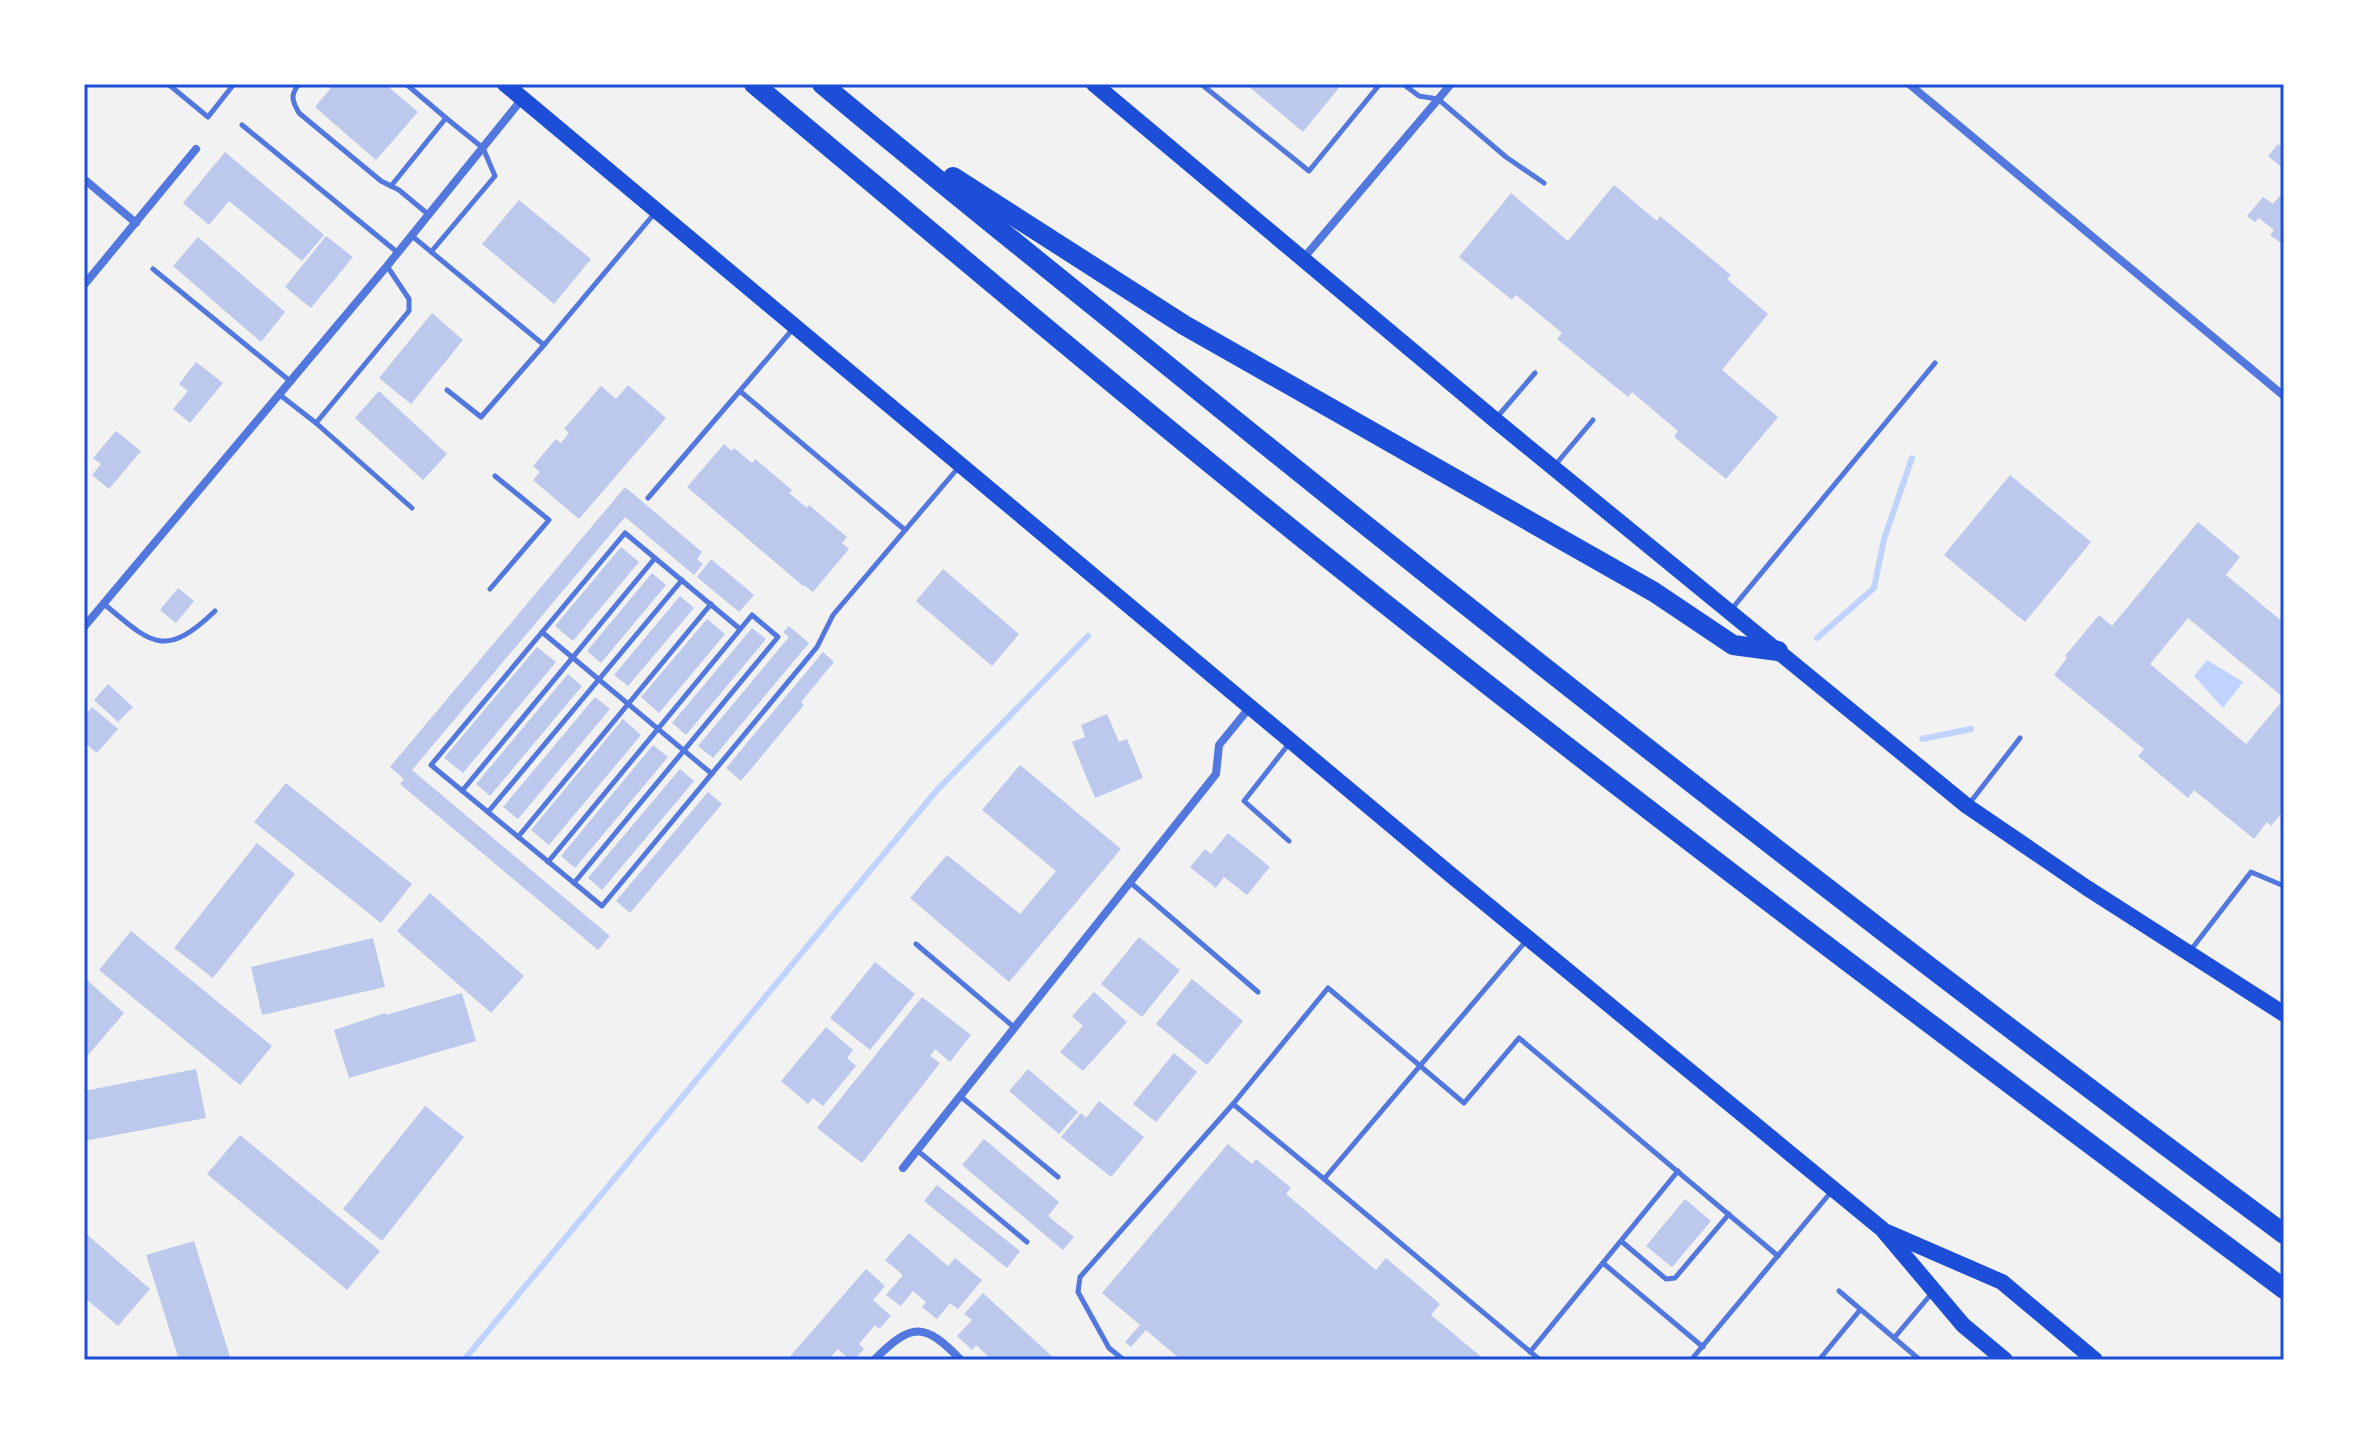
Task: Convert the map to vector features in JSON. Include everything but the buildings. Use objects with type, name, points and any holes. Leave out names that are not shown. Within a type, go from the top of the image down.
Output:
[{"type":"highway","points":[[754,84],[1220,471],[1878,985],[2284,1289]]},
{"type":"highway","points":[[822,84],[1346,511],[1580,697],[2051,1062],[2284,1234]]},
{"type":"highway","points":[[872,126],[1184,325],[1654,592],[1733,645],[1778,651]]},
{"type":"main road","points":[[505,84],[1291,741],[1882,1229],[1963,1325],[2005,1360]]},
{"type":"main road","points":[[1094,84],[1553,468],[1967,806],[2087,888],[2284,1014]]},
{"type":"main road","points":[[1882,1229],[2002,1282],[2095,1360]]},
{"type":"street","points":[[1302,260],[1451,84]]},
{"type":"street","points":[[1909,84],[2284,396]]},
{"type":"street","points":[[84,627],[398,253],[522,98]]},
{"type":"street","points":[[84,285],[196,149]]},
{"type":"street","points":[[84,179],[136,223]]},
{"type":"street","points":[[903,1168],[1216,774],[1219,745],[1251,707]]},
{"type":"street","points":[[874,1360],[903,1335],[927,1332],[939,1338],[961,1360]]},
{"type":"lane","points":[[168,84],[208,117],[234,84]]},
{"type":"lane","points":[[299,84],[293,92],[292,102],[299,113],[381,181],[429,215]]},
{"type":"lane","points":[[406,84],[483,148],[495,176],[431,252]]},
{"type":"lane","points":[[1201,84],[1309,171],[1380,84]]},
{"type":"lane","points":[[1403,84],[1419,96],[1438,99],[1506,157],[1544,183]]},
{"type":"lane","points":[[391,186],[446,118]]},
{"type":"lane","points":[[242,125],[398,253]]},
{"type":"lane","points":[[447,390],[481,417],[657,211]]},
{"type":"lane","points":[[412,236],[544,345]]},
{"type":"lane","points":[[316,423],[409,311],[409,299],[387,266]]},
{"type":"lane","points":[[153,269],[290,381]]},
{"type":"lane","points":[[648,498],[795,326]]},
{"type":"lane","points":[[1730,612],[1935,363]]},
{"type":"lane","points":[[1495,420],[1535,373]]},
{"type":"lane","points":[[741,392],[906,530]]},
{"type":"lane","points":[[279,395],[316,423],[412,508]]},
{"type":"lane","points":[[1553,468],[1593,420]]},
{"type":"lane","points":[[740,629],[625,533],[431,765],[602,906],[817,647],[833,615],[961,465]]},
{"type":"lane","points":[[490,589],[549,520],[495,476]]},
{"type":"lane","points":[[462,791],[655,558]]},
{"type":"lane","points":[[488,812],[682,580]]},
{"type":"lane","points":[[104,603],[146,638],[156,642],[194,632],[215,611]]},
{"type":"lane","points":[[518,837],[711,604]]},
{"type":"lane","points":[[548,862],[752,615],[778,637],[574,883]]},
{"type":"lane","points":[[542,632],[712,774]]},
{"type":"lane","points":[[1967,806],[2020,738]]},
{"type":"lane","points":[[1289,841],[1244,801],[1291,741]]},
{"type":"lane","points":[[2190,952],[2251,872],[2284,886]]},
{"type":"lane","points":[[1131,883],[1258,992]]},
{"type":"lane","points":[[1324,1179],[1528,938]]},
{"type":"lane","points":[[916,944],[1015,1028]]},
{"type":"lane","points":[[1124,1360],[1109,1348],[1078,1292],[1080,1277],[1233,1104],[1328,988],[1464,1103],[1519,1038],[1778,1256]]},
{"type":"lane","points":[[960,1096],[1058,1177]]},
{"type":"lane","points":[[1233,1104],[1540,1360]]},
{"type":"lane","points":[[917,1151],[1027,1242]]},
{"type":"lane","points":[[1530,1352],[1678,1171]]},
{"type":"lane","points":[[1691,1360],[1834,1189]]},
{"type":"lane","points":[[1621,1241],[1666,1279],[1675,1278],[1729,1214]]},
{"type":"lane","points":[[1603,1263],[1703,1347]]},
{"type":"lane","points":[[1839,1291],[1920,1360]]},
{"type":"lane","points":[[1894,1338],[1934,1291]]},
{"type":"lane","points":[[1819,1360],[1860,1310]]},
{"type":"water","points":[[2207,660],[2243,682],[2223,708],[2194,676]]},
{"type":"waterway","points":[[1817,638],[1874,588],[1884,539],[1912,458]]},
{"type":"waterway","points":[[464,1360],[937,790],[1088,636]]},
{"type":"waterway","points":[[1922,739],[1971,729]]}]
